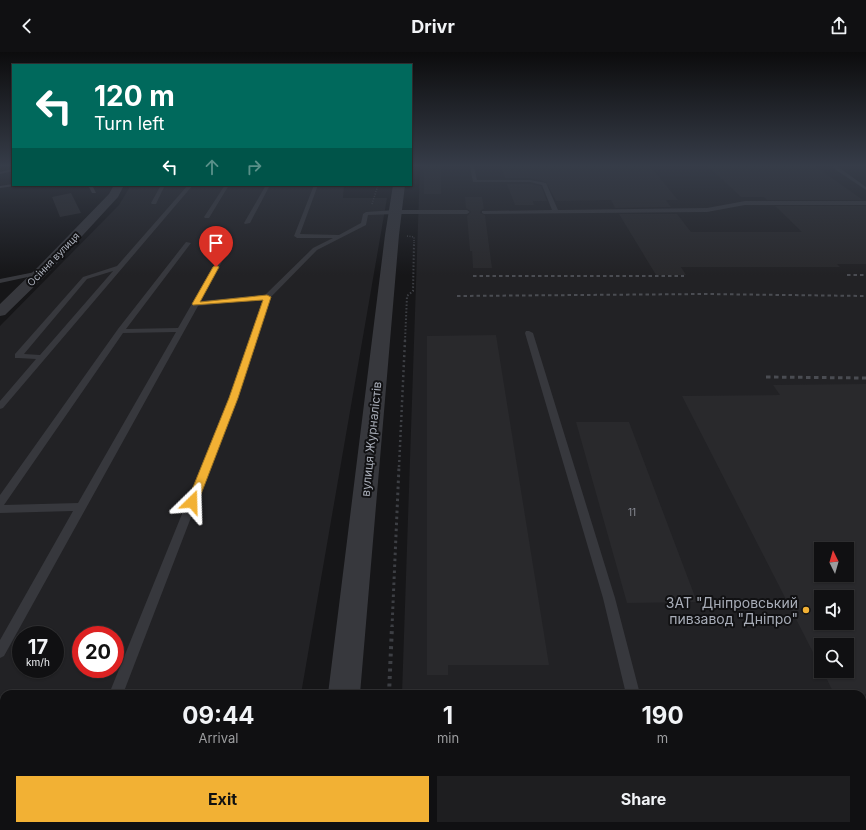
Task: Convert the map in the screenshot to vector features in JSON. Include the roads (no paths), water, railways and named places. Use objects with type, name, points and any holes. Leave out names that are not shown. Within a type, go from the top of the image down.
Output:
[{"type":"street","name":"Осіння вулиця","points":[[0,312],[40,273],[107,202]]},
{"type":"street","name":"вулиця Журналістів","points":[[344,690],[396,202]]},
{"type":"lane","points":[[0,406],[176,202]]},
{"type":"lane","points":[[208,217],[217,202]]},
{"type":"lane","points":[[247,222],[258,202]]},
{"type":"lane","points":[[310,202],[297,236],[341,236]]},
{"type":"lane","points":[[552,202],[556,212]]},
{"type":"lane","points":[[484,212],[707,210],[745,203],[866,204]]},
{"type":"lane","points":[[118,690],[234,398],[267,297],[315,249],[364,224],[365,216],[369,213],[467,212]]},
{"type":"lane","points":[[0,652],[230,242]]},
{"type":"lane","points":[[0,503],[4,491],[121,331],[188,243]]},
{"type":"lane","points":[[42,357],[18,356],[85,278],[118,268]]},
{"type":"lane","points":[[0,281],[40,273]]},
{"type":"lane","points":[[195,304],[267,297]]},
{"type":"lane","points":[[121,331],[180,330]]},
{"type":"lane","points":[[529,333],[609,598],[632,690]]},
{"type":"lane","points":[[0,509],[81,507]]},
{"type":"railway","points":[[847,275],[866,275]]},
{"type":"railway","points":[[473,276],[684,276]]},
{"type":"railway","points":[[457,296],[705,294],[866,296]]},
{"type":"railway","points":[[766,377],[866,378]]},
{"type":"place","name":"ЗАТ \"Дніпровський пивзавод \"Дніпро\"","points":[[806,610]]}]
